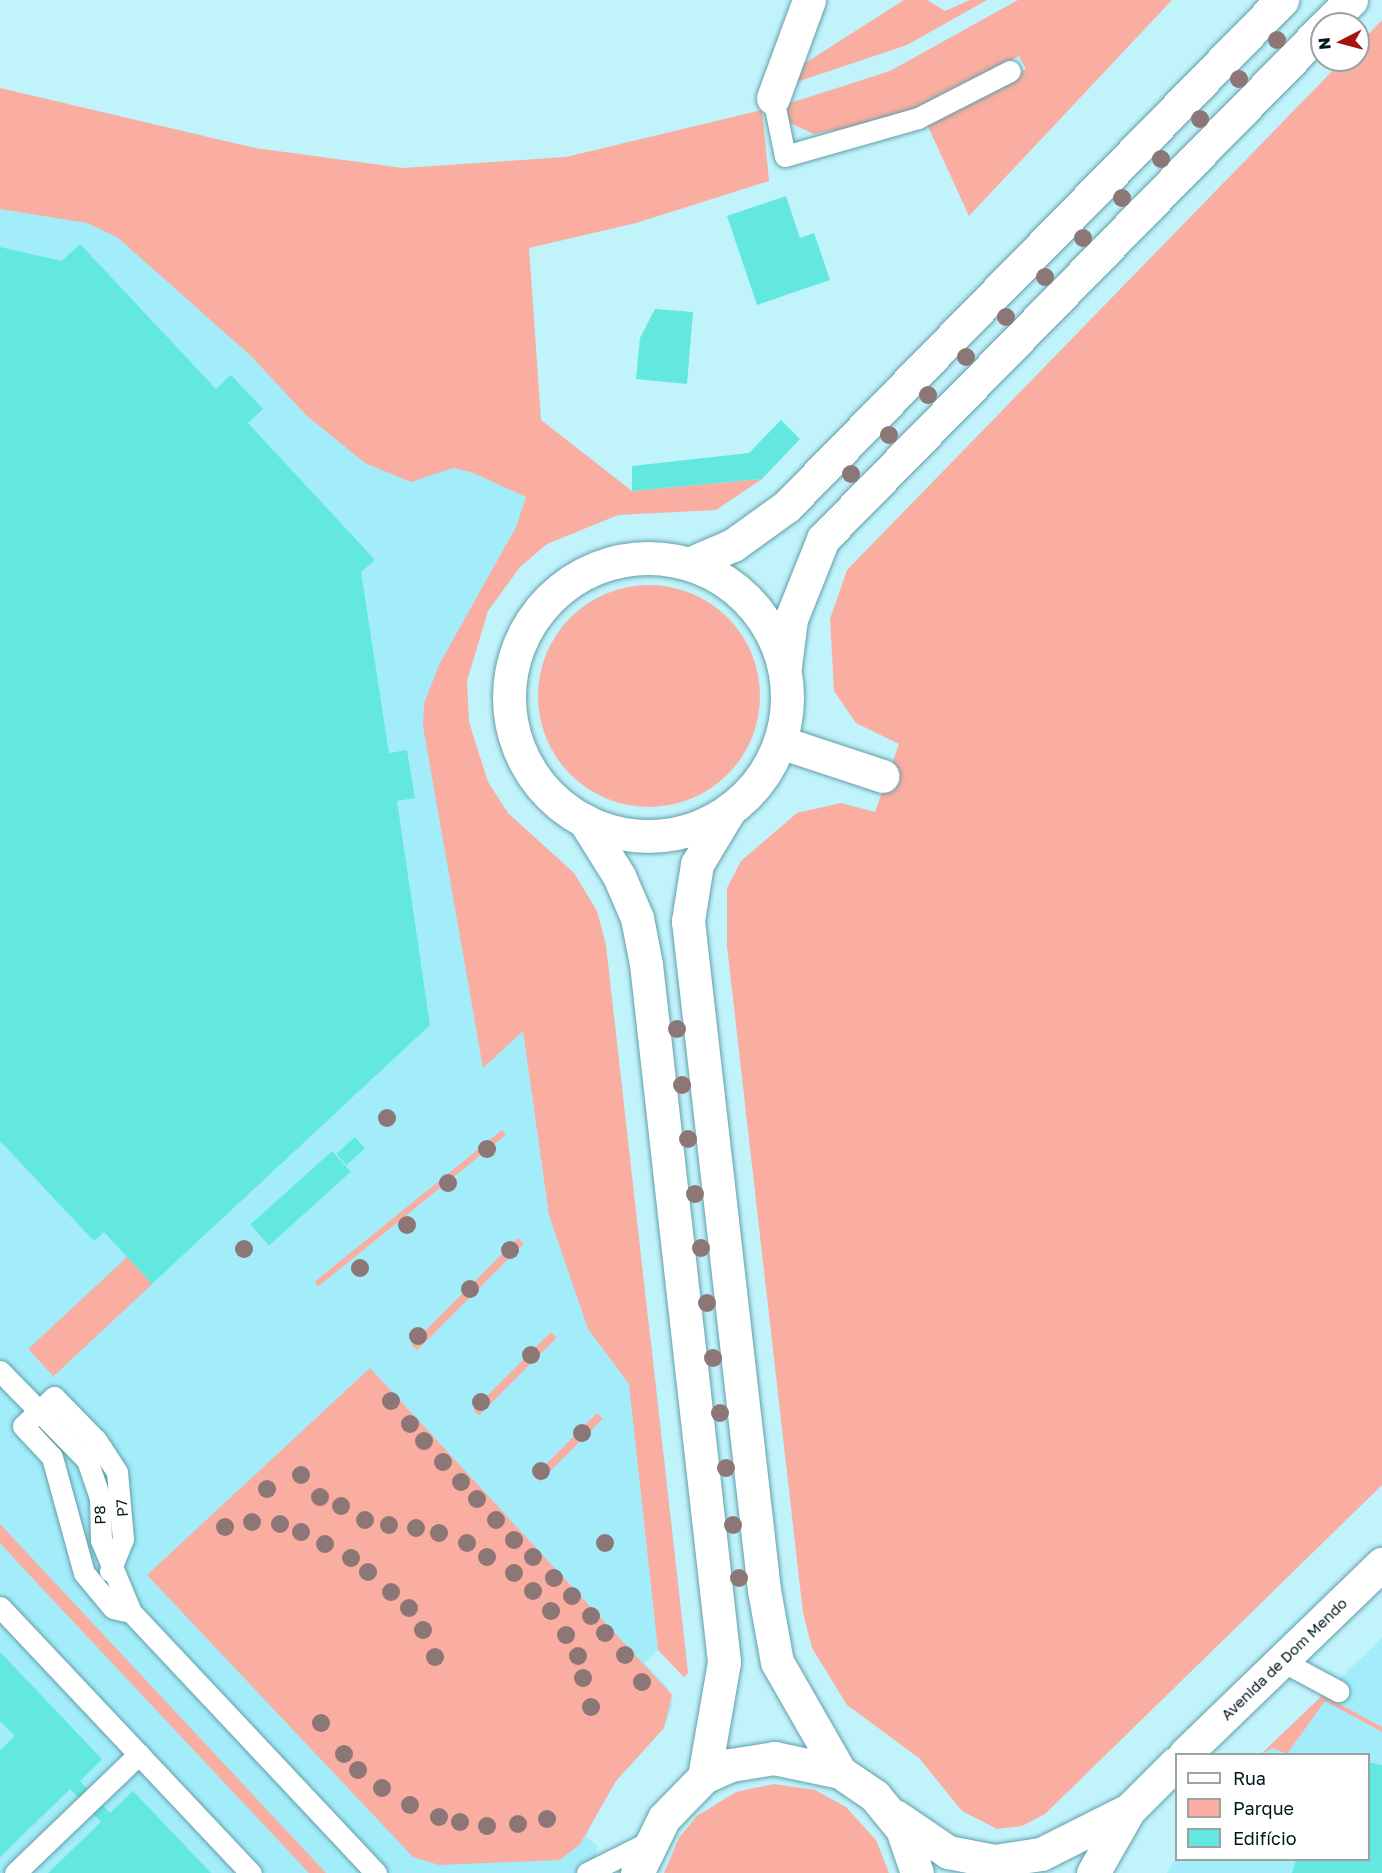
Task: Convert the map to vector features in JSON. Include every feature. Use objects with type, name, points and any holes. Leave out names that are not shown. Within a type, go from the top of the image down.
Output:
[{"type":"main road","points":[[773,98],[809,0]]},
{"type":"main road","points":[[689,564],[733,545],[787,506],[1282,0]]},
{"type":"main road","points":[[1339,12],[1351,0]]},
{"type":"main road","points":[[1129,1810],[1041,1854],[994,1861],[948,1852],[889,1812],[840,1772],[777,1662],[764,1590],[688,921],[697,864],[729,811],[760,781],[780,742],[787,706],[784,671],[790,619],[824,539],[1310,41]]},
{"type":"main road","points":[[729,811],[695,829],[658,837],[620,834],[584,820],[551,796],[518,744],[510,684],[520,644],[555,594],[589,572],[649,558],[689,564],[712,574],[751,604],[766,624],[784,671]]},
{"type":"main road","points":[[780,742],[883,776]]},
{"type":"main road","points":[[584,820],[619,876],[637,918],[646,964],[724,1662],[704,1777]]},
{"type":"main road","name":"Avenida de Dom Mendo","points":[[1187,1753],[1382,1564]]},
{"type":"main road","points":[[637,1873],[649,1842],[682,1796],[704,1777],[731,1765],[774,1758],[840,1772]]},
{"type":"main road","points":[[1093,1873],[1129,1810],[1175,1764]]},
{"type":"main road","points":[[889,1812],[910,1846],[917,1873]]},
{"type":"lane","points":[[773,98],[785,156],[918,118],[1010,71]]},
{"type":"lane","points":[[0,1371],[40,1410],[23,1426],[52,1457],[84,1573],[113,1608],[131,1612],[376,1873]]},
{"type":"lane","name":"P8","points":[[40,1410],[94,1454],[100,1497],[101,1540],[110,1571],[131,1612]]},
{"type":"lane","points":[[0,1607],[251,1873]]},
{"type":"lane","points":[[1282,1661],[1338,1691]]},
{"type":"lane","points":[[15,1873],[139,1754]]},
{"type":"lane","points":[[586,1873],[649,1842]]},
{"type":"shaded area","points":[[0,139],[548,512],[483,615],[442,724],[638,1341],[651,1339],[688,1673],[684,1677],[658,1650],[645,1663],[668,1688],[673,1703],[664,1728],[616,1781],[594,1818],[586,1837],[597,1845],[595,1873],[0,1873]]},
{"type":"shaded area","points":[[1382,1638],[1382,1873],[1167,1873],[1175,1860],[1370,1861],[1370,1753],[1262,1753]]},
{"type":"green space","points":[[904,0],[927,0],[945,11],[970,0],[987,0],[907,45],[785,86],[799,67]]},
{"type":"green space","points":[[1018,0],[1172,0],[969,216],[926,122],[1026,69],[1019,56],[948,98],[869,124],[814,134],[788,122],[784,105],[890,71]]},
{"type":"green space","points":[[1382,20],[1382,1485],[1045,1814],[1022,1826],[997,1829],[962,1811],[919,1758],[847,1705],[812,1648],[803,1613],[727,946],[727,888],[741,861],[797,813],[841,803],[875,812],[899,744],[856,723],[834,691],[830,619],[847,570],[1331,72],[1370,72],[1370,32]]},
{"type":"green space","points":[[0,88],[255,148],[403,168],[566,157],[762,110],[769,181],[636,223],[529,248],[541,420],[632,491],[762,479],[716,510],[618,515],[547,544],[520,567],[488,611],[467,681],[469,722],[488,782],[508,813],[574,873],[597,911],[606,945],[688,1673],[684,1677],[658,1650],[629,1384],[588,1329],[549,1215],[523,1031],[483,1068],[423,726],[424,703],[440,663],[516,527],[526,497],[471,472],[453,468],[411,482],[365,463],[307,416],[251,356],[117,237],[87,223],[0,209]]},
{"type":"green space","points":[[649,585],[671,587],[701,598],[719,610],[735,626],[747,644],[755,664],[760,696],[758,718],[747,748],[735,766],[719,782],[701,794],[681,802],[649,807],[627,805],[597,794],[579,782],[563,766],[551,748],[543,728],[538,696],[540,674],[551,644],[563,626],[579,610],[597,598],[617,590]]},
{"type":"green space","points":[[502,1130],[506,1135],[318,1286],[315,1282]]},
{"type":"green space","points":[[518,1238],[524,1244],[417,1350],[411,1345]]},
{"type":"green space","points":[[127,1257],[152,1284],[54,1376],[28,1349]]},
{"type":"green space","points":[[551,1332],[557,1338],[479,1415],[473,1410]]},
{"type":"green space","points":[[370,1368],[672,1695],[664,1728],[616,1781],[580,1844],[560,1860],[439,1865],[413,1857],[147,1575]]},
{"type":"green space","points":[[597,1413],[603,1419],[540,1482],[534,1476]]},
{"type":"green space","points":[[0,1524],[326,1873],[309,1873],[22,1567],[0,1543]]},
{"type":"green space","points":[[1323,1695],[1382,1727],[1382,1732],[1325,1701],[1288,1753],[1273,1748],[1262,1753]]},
{"type":"green space","points":[[774,1784],[815,1790],[846,1807],[876,1840],[889,1873],[664,1873],[679,1838],[697,1816],[736,1792]]},
{"type":"building","points":[[786,196],[800,238],[814,233],[830,280],[757,305],[727,216]]},
{"type":"building","points":[[80,244],[216,389],[231,375],[263,409],[248,423],[375,560],[361,572],[389,753],[407,750],[415,798],[397,801],[430,1025],[152,1284],[104,1232],[94,1241],[0,1141],[0,247],[62,261]]},
{"type":"building","points":[[655,309],[693,312],[687,384],[636,379],[640,338]]},
{"type":"building","points":[[781,420],[800,439],[762,479],[632,491],[632,466],[749,453]]},
{"type":"building","points":[[355,1137],[365,1148],[346,1165],[336,1154]]},
{"type":"building","points":[[332,1151],[351,1172],[269,1245],[250,1225]]},
{"type":"building","points":[[0,1652],[102,1759],[80,1781],[110,1813],[133,1791],[211,1873],[48,1873],[101,1822],[70,1789],[0,1857],[0,1750],[15,1736],[0,1721]]},
{"type":"building","points":[[1370,1762],[1382,1765],[1382,1873],[1292,1873],[1296,1861],[1370,1861]]}]
